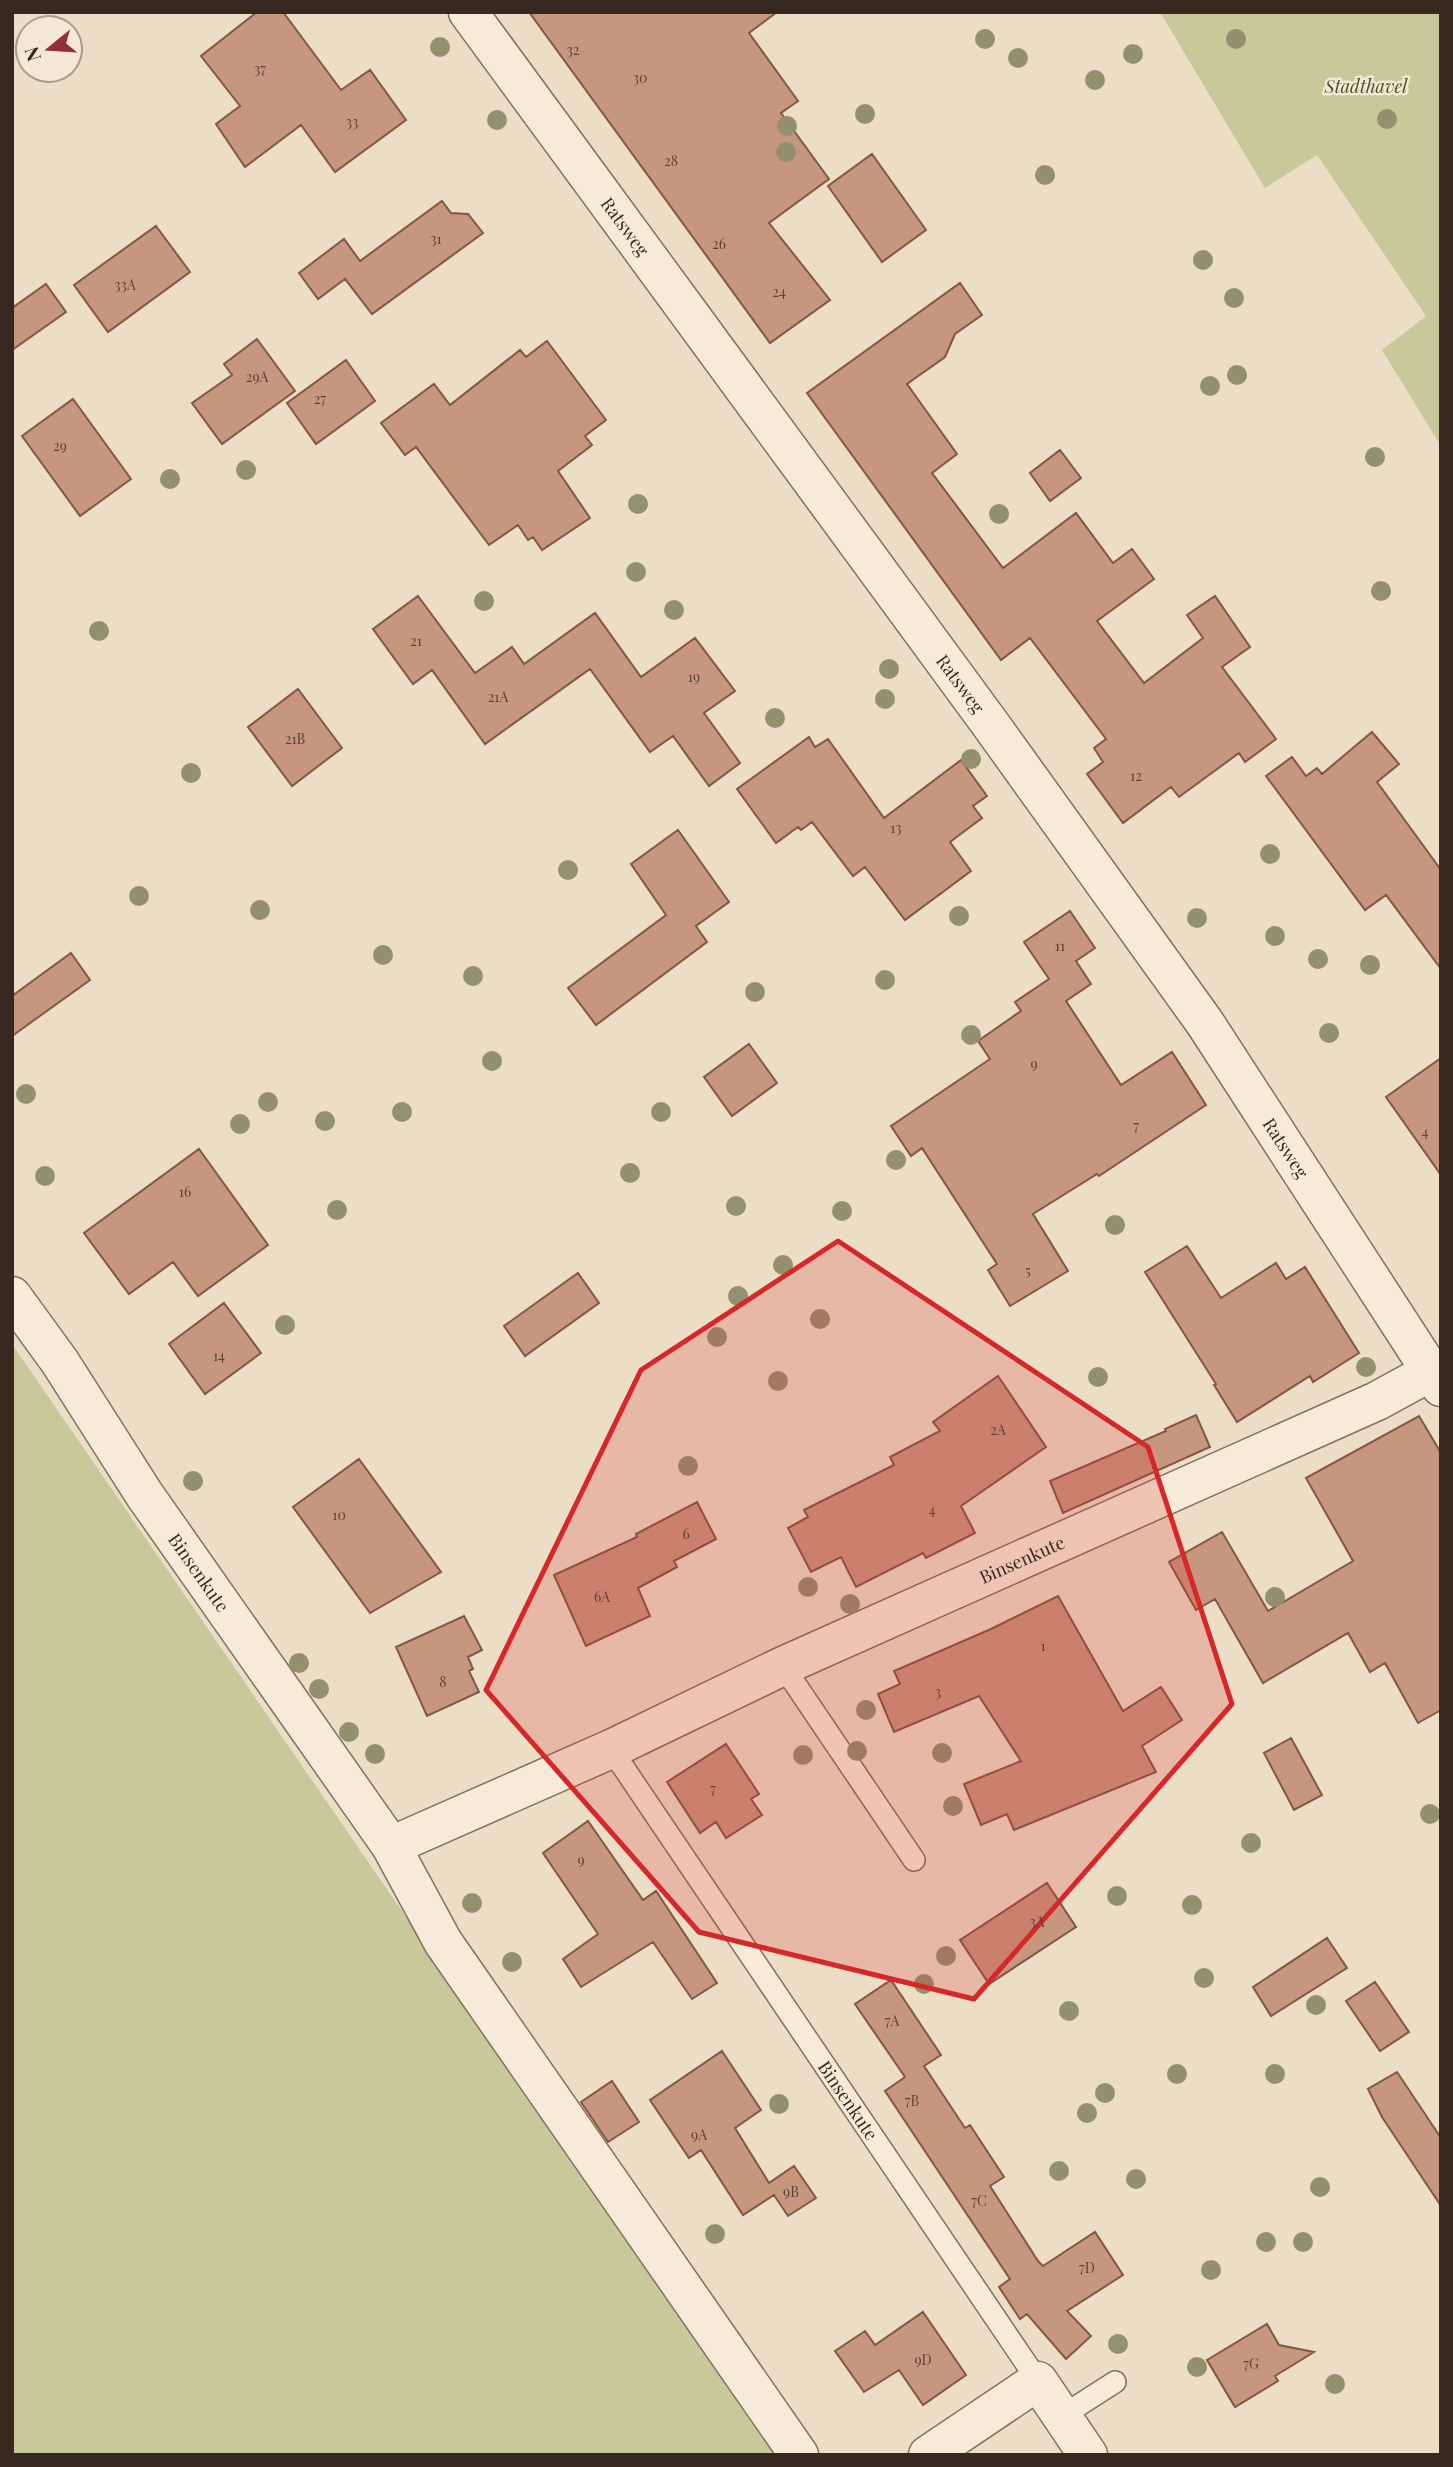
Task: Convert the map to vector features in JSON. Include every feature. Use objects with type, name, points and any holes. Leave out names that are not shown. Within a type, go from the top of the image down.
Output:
[{"type":"street","name":"Ratsweg","points":[[468,12],[991,725],[1205,1023],[1436,1379]]},
{"type":"street","name":"Binsenkute","points":[[12,1296],[60,1362],[144,1494],[391,1846],[443,1942],[799,2455]]},
{"type":"street","name":"Binsenkute","points":[[391,1846],[611,1749],[783,1666],[1377,1401],[1436,1379]]},
{"type":"street","name":"Binsenkute","points":[[1038,2381],[1088,2455]]},
{"type":"street","points":[[929,2455],[1038,2381]]},
{"type":"lane","points":[[783,1666],[914,1860]]},
{"type":"lane","name":"Binsenkute","points":[[611,1749],[1038,2381]]},
{"type":"lane","points":[[1062,2416],[1115,2382]]},
{"type":"highlighted area","points":[[838,1241],[1148,1447],[1232,1704],[974,1999],[699,1932],[486,1690],[641,1370]]},
{"type":"green space","name":"Stadthavel","points":[[1160,12],[1441,12],[1441,446],[1382,350],[1426,316],[1317,155],[1265,188]]},
{"type":"green space","points":[[12,1344],[776,2455],[12,2455]]},
{"type":"building","points":[[257,12],[283,12],[341,90],[370,70],[406,120],[335,172],[301,125],[245,167],[216,124],[240,106],[201,56]]},
{"type":"building","points":[[529,12],[777,12],[749,33],[798,101],[781,113],[829,179],[769,223],[830,300],[770,343]]},
{"type":"building","points":[[872,154],[926,230],[882,262],[828,186]]},
{"type":"building","points":[[442,201],[451,213],[468,214],[483,233],[372,314],[345,279],[318,299],[299,273],[344,239],[360,261]]},
{"type":"building","points":[[156,226],[190,272],[108,332],[74,285]]},
{"type":"building","points":[[960,283],[982,315],[955,334],[945,357],[907,384],[957,454],[932,473],[1003,568],[1076,513],[1113,563],[1132,549],[1154,579],[1097,621],[1144,683],[1203,638],[1187,615],[1215,596],[1250,647],[1222,667],[1276,739],[1245,762],[1239,753],[1179,797],[1171,787],[1123,823],[1087,774],[1103,762],[1094,748],[1106,739],[1030,638],[1001,660],[807,393]]},
{"type":"building","points":[[46,284],[66,312],[12,350],[12,308]]},
{"type":"building","points":[[257,339],[295,391],[222,444],[192,403],[232,375],[224,364]]},
{"type":"building","points":[[547,341],[606,420],[585,436],[592,445],[558,471],[590,518],[542,550],[533,537],[528,540],[518,525],[489,545],[416,447],[405,455],[381,423],[434,384],[450,405],[520,350],[526,357]]},
{"type":"building","points":[[346,360],[375,401],[316,444],[287,403]]},
{"type":"building","points":[[73,399],[131,479],[80,516],[22,436]]},
{"type":"building","points":[[1060,450],[1081,478],[1050,501],[1030,473]]},
{"type":"building","points":[[418,596],[475,673],[512,647],[524,664],[595,613],[641,677],[695,638],[735,691],[704,713],[740,763],[709,786],[673,736],[650,752],[590,669],[485,744],[432,670],[413,684],[373,629]]},
{"type":"building","points":[[298,689],[342,748],[292,786],[248,727]]},
{"type":"building","points":[[1372,732],[1399,764],[1377,782],[1441,870],[1441,969],[1386,895],[1365,910],[1266,776],[1292,757],[1306,776],[1317,768],[1322,774]]},
{"type":"building","points":[[809,737],[815,747],[828,739],[884,818],[961,760],[987,796],[973,806],[982,818],[950,842],[971,871],[905,920],[865,867],[853,876],[812,822],[801,830],[798,827],[776,843],[737,789]]},
{"type":"building","points":[[678,830],[729,902],[696,926],[707,942],[596,1025],[568,988],[666,915],[631,864]]},
{"type":"building","points":[[1070,911],[1095,948],[1076,961],[1091,984],[1066,1001],[1121,1085],[1172,1052],[1206,1105],[1099,1176],[1097,1174],[1033,1214],[1068,1271],[1010,1306],[988,1270],[997,1264],[922,1148],[911,1156],[891,1126],[990,1059],[978,1041],[1021,1011],[1015,1002],[1049,979],[1024,942]]},
{"type":"building","points":[[71,953],[90,980],[12,1036],[12,996]]},
{"type":"building","points":[[749,1044],[777,1083],[732,1116],[704,1077]]},
{"type":"building","points":[[1441,1058],[1441,1175],[1386,1097]]},
{"type":"building","points":[[199,1149],[268,1245],[198,1296],[173,1262],[129,1294],[84,1233]]},
{"type":"building","points":[[1187,1246],[1221,1298],[1276,1263],[1286,1279],[1305,1267],[1359,1353],[1313,1382],[1310,1376],[1237,1422],[1145,1272]]},
{"type":"building","points":[[578,1273],[599,1303],[525,1356],[504,1326]]},
{"type":"building","points":[[224,1303],[261,1353],[205,1394],[169,1344]]},
{"type":"building","points":[[998,1376],[1046,1447],[961,1506],[975,1533],[926,1558],[923,1553],[856,1587],[841,1557],[811,1572],[788,1528],[808,1517],[804,1510],[894,1465],[890,1457],[940,1431],[933,1422]]},
{"type":"building","points":[[1196,1415],[1210,1447],[1063,1513],[1050,1481],[1166,1431],[1165,1429]]},
{"type":"building","points":[[1419,1416],[1441,1453],[1441,1710],[1418,1723],[1385,1663],[1370,1672],[1348,1633],[1263,1683],[1215,1599],[1196,1610],[1169,1562],[1222,1532],[1268,1611],[1353,1561],[1306,1478]]},
{"type":"building","points":[[359,1459],[441,1572],[370,1613],[293,1507]]},
{"type":"building","points":[[697,1502],[716,1539],[674,1561],[677,1567],[638,1588],[650,1616],[586,1646],[554,1575],[637,1537],[636,1534]]},
{"type":"building","points":[[1058,1596],[1123,1711],[1161,1687],[1182,1720],[1142,1746],[1156,1772],[1014,1830],[1007,1814],[981,1825],[964,1784],[1021,1761],[979,1696],[894,1732],[878,1694],[900,1684],[894,1671],[991,1629]]},
{"type":"building","points":[[464,1616],[482,1650],[468,1657],[473,1669],[469,1671],[479,1692],[427,1716],[396,1647]]},
{"type":"building","points":[[1291,1738],[1322,1795],[1294,1810],[1264,1753]]},
{"type":"building","points":[[726,1744],[759,1794],[751,1799],[762,1815],[726,1838],[716,1822],[700,1833],[667,1782]]},
{"type":"building","points":[[588,1821],[643,1900],[656,1891],[717,1983],[692,1999],[653,1942],[581,1987],[563,1959],[598,1934],[543,1853]]},
{"type":"building","points":[[1047,1883],[1076,1927],[989,1984],[960,1940]]},
{"type":"building","points":[[1327,1938],[1347,1968],[1271,2016],[1253,1987]]},
{"type":"building","points":[[891,1980],[941,2055],[924,2066],[965,2128],[970,2125],[1004,2177],[990,2186],[1038,2261],[1043,2266],[1095,2232],[1123,2275],[1067,2311],[1091,2336],[1066,2359],[1027,2314],[1020,2319],[999,2287],[1010,2279],[885,2091],[905,2077],[855,2004]]},
{"type":"building","points":[[1375,1982],[1409,2032],[1380,2051],[1346,2001]]},
{"type":"building","points":[[722,2051],[761,2110],[735,2128],[769,2183],[794,2166],[816,2198],[788,2216],[774,2195],[743,2215],[701,2150],[689,2158],[650,2100]]},
{"type":"building","points":[[1397,2072],[1441,2138],[1441,2206],[1382,2117],[1368,2089]]},
{"type":"building","points":[[612,2081],[639,2122],[608,2142],[581,2102]]},
{"type":"building","points":[[923,2312],[966,2375],[923,2405],[899,2370],[864,2392],[835,2351],[865,2331],[875,2345]]},
{"type":"building","points":[[1267,2324],[1279,2345],[1314,2352],[1275,2376],[1278,2381],[1235,2407],[1207,2360]]}]
